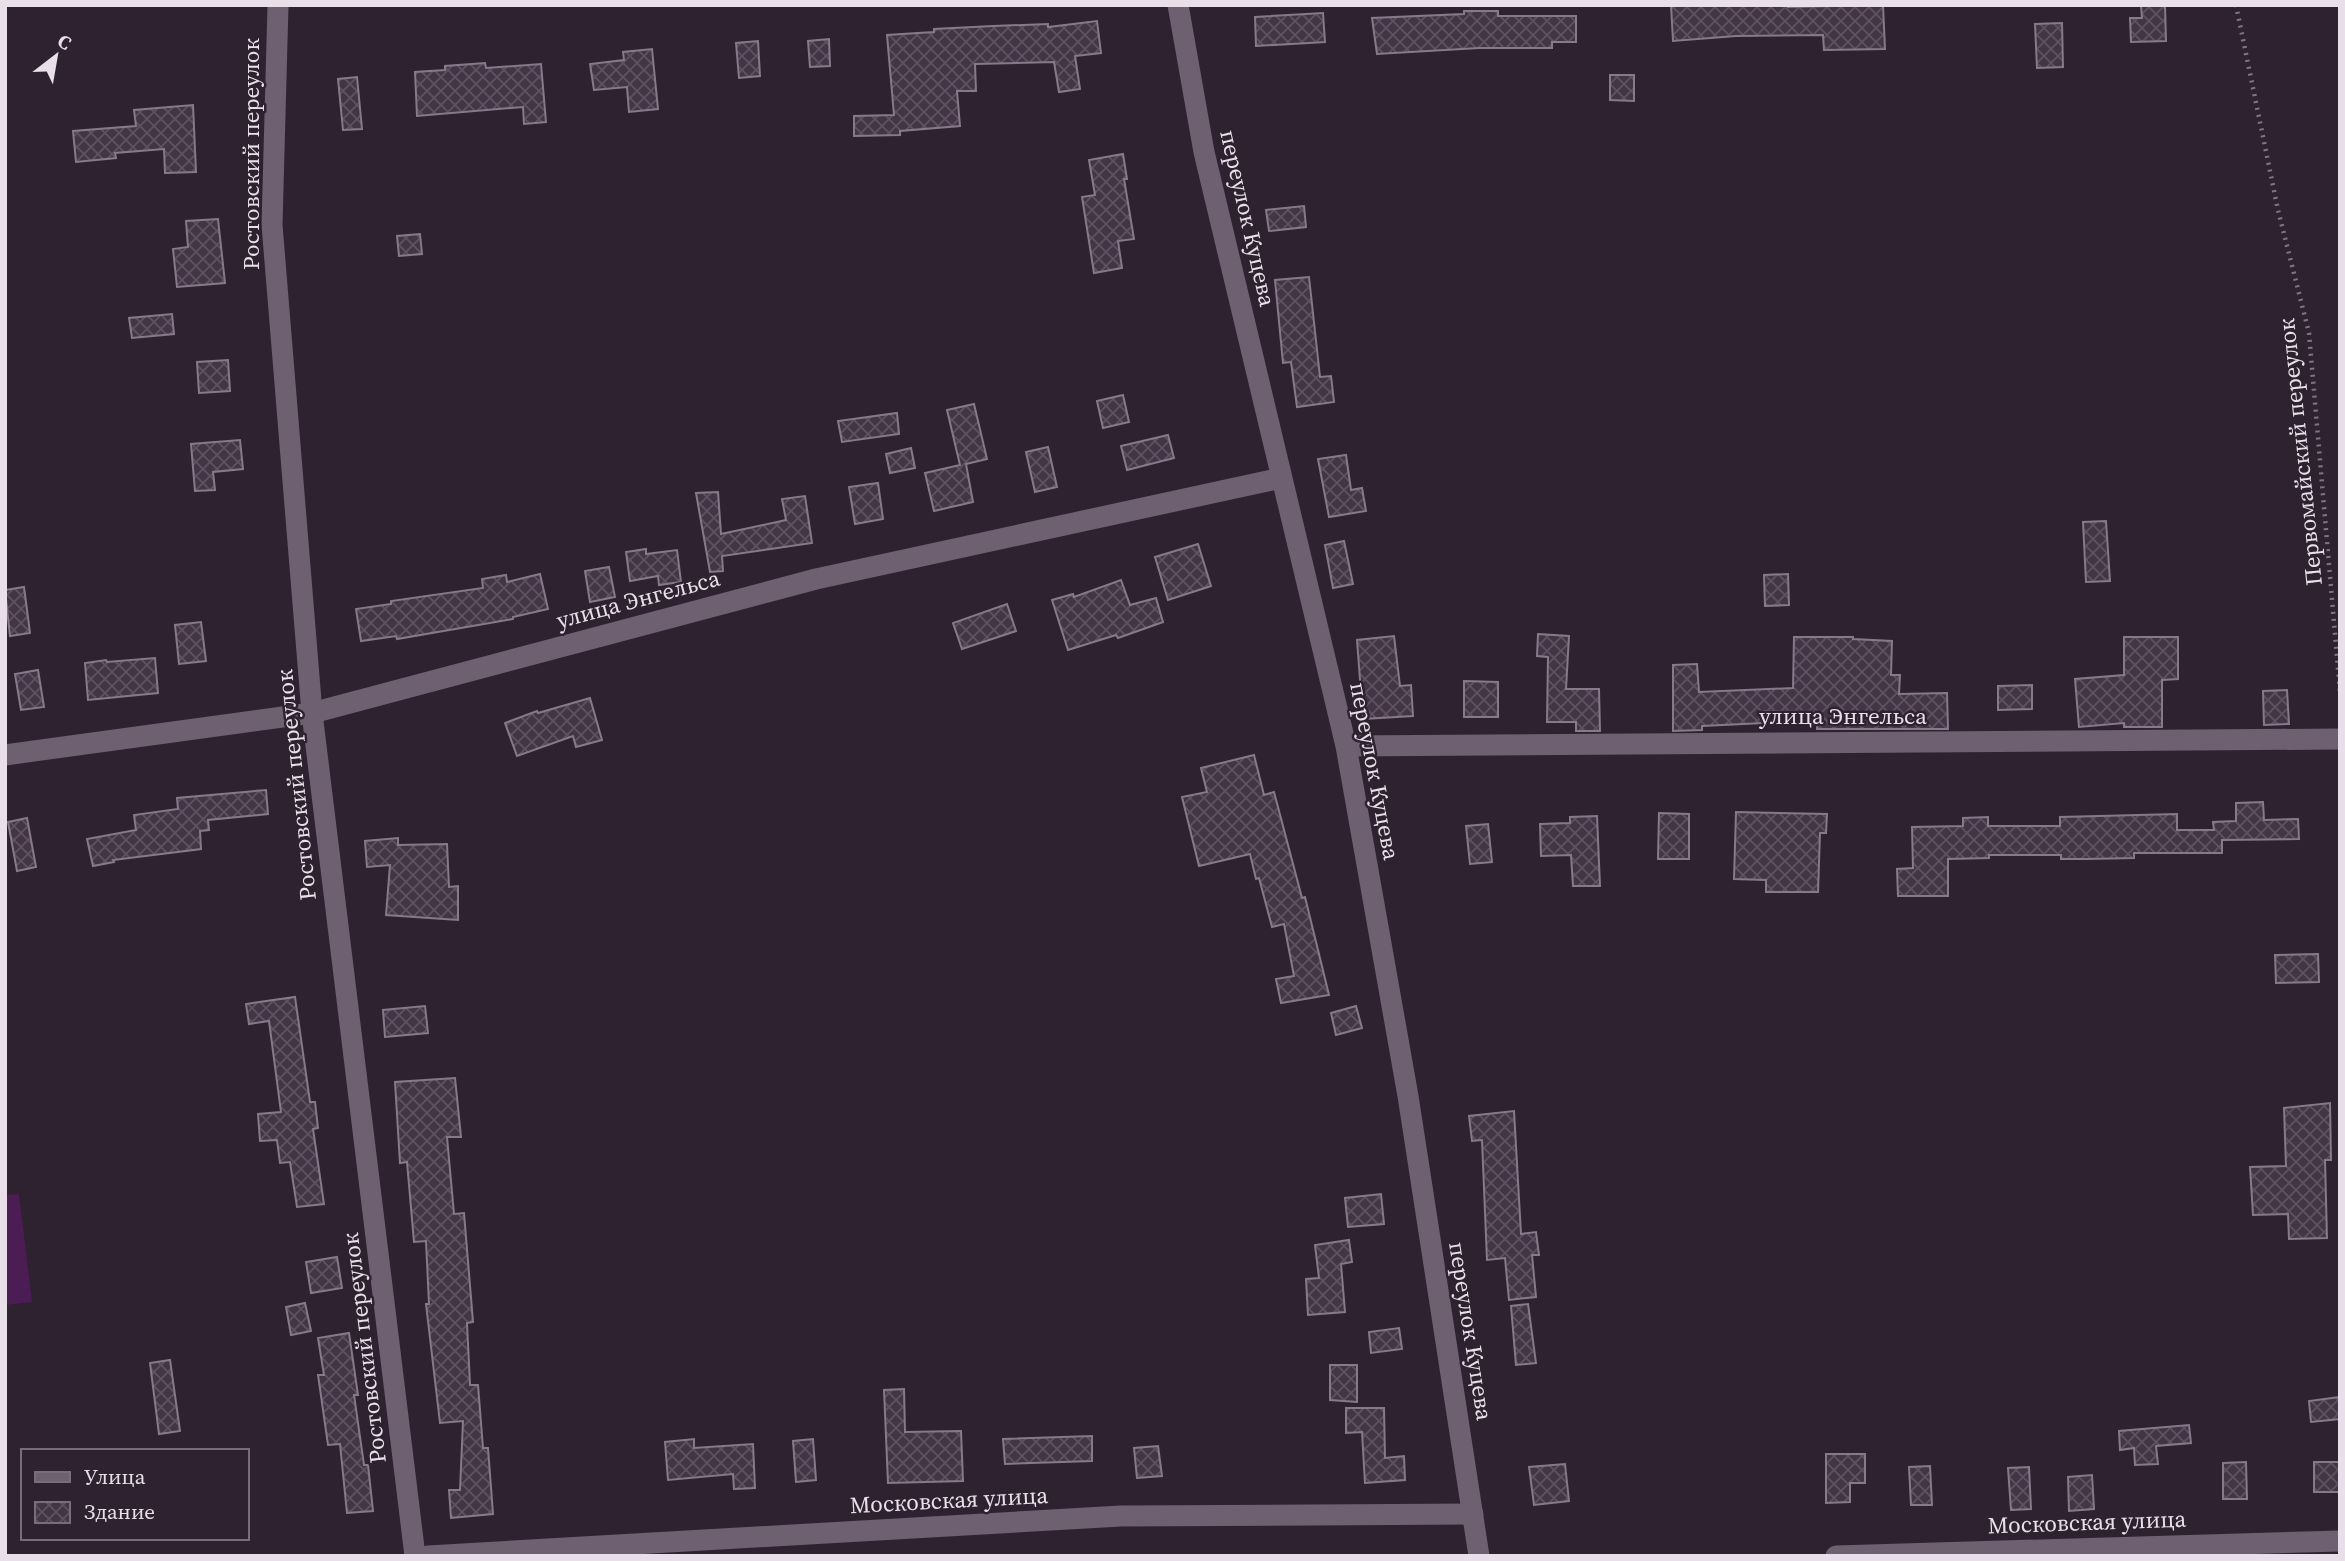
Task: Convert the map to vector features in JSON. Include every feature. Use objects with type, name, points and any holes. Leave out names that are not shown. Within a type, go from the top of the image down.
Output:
[{"type":"street","name":"Ростовский переулок","points":[[278,5],[272,225],[312,712],[415,1556]]},
{"type":"street","name":"переулок Куцева","points":[[1178,5],[1204,152],[1346,746],[1408,1096],[1479,1556]]},
{"type":"street","name":"улица Энгельса","points":[[5,755],[312,712],[816,579],[1281,478]]},
{"type":"street","name":"улица Энгельса","points":[[1346,746],[2340,739]]},
{"type":"street","name":"Московская улица","points":[[428,1556],[1121,1516],[1474,1514]]},
{"type":"street","name":"Московская улица","points":[[1836,1556],[2340,1541]]},
{"type":"path","name":"Первомайский переулок","points":[[2236,5],[2278,210],[2309,333],[2340,692]]},
{"type":"shaded area","points":[[19,1194],[32,1302],[5,1305],[5,1195]]},
{"type":"building","points":[[1671,5],[1883,5],[1885,49],[1824,50],[1823,35],[1736,36],[1673,41]]},
{"type":"building","points":[[2141,5],[2165,5],[2166,41],[2131,42],[2130,18],[2142,18]]},
{"type":"building","points":[[1464,11],[1498,11],[1498,16],[1576,16],[1576,42],[1552,42],[1552,48],[1479,48],[1377,54],[1372,18],[1464,14]]},
{"type":"building","points":[[1323,13],[1325,42],[1256,46],[1255,17]]},
{"type":"building","points":[[1097,21],[1101,53],[1075,56],[1080,89],[1059,92],[1054,62],[975,64],[976,91],[957,91],[960,126],[900,131],[900,135],[854,136],[854,116],[894,115],[887,35],[934,32],[934,29],[1048,24],[1048,27]]},
{"type":"building","points":[[2062,23],[2063,67],[2037,68],[2035,24]]},
{"type":"building","points":[[829,39],[830,66],[810,67],[808,41]]},
{"type":"building","points":[[758,41],[760,76],[739,78],[736,43]]},
{"type":"building","points":[[652,49],[658,109],[629,112],[627,87],[594,90],[590,64],[624,60],[623,52]]},
{"type":"building","points":[[485,63],[486,68],[541,64],[546,122],[524,124],[523,107],[417,116],[415,72],[445,70],[445,66]]},
{"type":"building","points":[[1610,75],[1634,75],[1634,101],[1610,100]]},
{"type":"building","points":[[357,77],[362,129],[343,130],[338,79]]},
{"type":"building","points":[[193,105],[196,172],[165,173],[164,149],[115,153],[116,158],[76,162],[73,131],[136,126],[134,110]]},
{"type":"building","points":[[1123,154],[1127,179],[1124,179],[1134,239],[1118,241],[1122,268],[1094,273],[1082,197],[1095,195],[1089,160]]},
{"type":"building","points":[[1304,206],[1306,227],[1269,231],[1266,210]]},
{"type":"building","points":[[218,219],[225,283],[177,287],[173,249],[188,247],[186,221]]},
{"type":"building","points":[[420,234],[422,254],[399,256],[397,236]]},
{"type":"building","points":[[1309,277],[1320,377],[1331,376],[1334,402],[1297,407],[1291,362],[1283,363],[1275,280]]},
{"type":"building","points":[[172,314],[174,334],[132,338],[129,318]]},
{"type":"building","points":[[228,360],[230,391],[199,393],[197,362]]},
{"type":"building","points":[[1123,395],[1129,422],[1103,428],[1097,401]]},
{"type":"building","points":[[974,404],[987,459],[966,464],[973,502],[934,511],[925,473],[960,465],[947,410]]},
{"type":"building","points":[[897,413],[899,434],[842,442],[838,421]]},
{"type":"building","points":[[1168,435],[1174,458],[1127,470],[1121,446]]},
{"type":"building","points":[[240,440],[243,469],[213,472],[215,490],[195,491],[191,444]]},
{"type":"building","points":[[1048,447],[1057,487],[1035,492],[1026,452]]},
{"type":"building","points":[[911,448],[915,468],[890,473],[886,454]]},
{"type":"building","points":[[1346,455],[1351,490],[1362,488],[1366,511],[1329,517],[1318,459]]},
{"type":"building","points":[[878,483],[883,519],[855,524],[849,487]]},
{"type":"building","points":[[718,492],[721,534],[786,520],[782,499],[805,496],[812,543],[722,556],[723,571],[710,572],[696,493]]},
{"type":"building","points":[[2106,521],[2110,581],[2086,582],[2083,522]]},
{"type":"building","points":[[1344,541],[1353,584],[1333,588],[1325,545]]},
{"type":"building","points":[[1198,544],[1211,586],[1168,600],[1155,557]]},
{"type":"building","points":[[646,549],[646,554],[677,550],[681,582],[659,585],[658,576],[630,581],[626,552]]},
{"type":"building","points":[[609,567],[615,597],[590,602],[585,571]]},
{"type":"building","points":[[540,574],[548,609],[513,619],[397,639],[396,636],[361,641],[356,609],[391,604],[391,601],[483,588],[482,579],[506,575],[507,582]]},
{"type":"building","points":[[1788,574],[1789,605],[1765,606],[1764,575]]},
{"type":"building","points":[[1121,580],[1130,605],[1156,598],[1163,622],[1118,638],[1116,635],[1068,650],[1052,600],[1073,594],[1074,597]]},
{"type":"building","points":[[24,587],[30,633],[10,636],[5,590]]},
{"type":"building","points":[[1007,604],[1016,631],[962,649],[953,623]]},
{"type":"building","points":[[201,622],[206,661],[179,664],[175,625]]},
{"type":"building","points":[[1538,634],[1569,636],[1566,689],[1599,689],[1600,731],[1576,731],[1576,722],[1547,722],[1548,657],[1537,656]]},
{"type":"building","points":[[1394,636],[1400,686],[1411,685],[1413,716],[1363,719],[1357,640]]},
{"type":"building","points":[[1794,637],[1853,637],[1892,641],[1891,675],[1900,675],[1899,694],[1947,693],[1948,729],[1817,729],[1817,712],[1764,711],[1764,723],[1702,726],[1702,730],[1673,731],[1673,665],[1697,664],[1699,692],[1793,688]]},
{"type":"building","points":[[2124,637],[2178,637],[2178,679],[2162,680],[2162,727],[2124,727],[2124,723],[2079,727],[2075,679],[2124,675]]},
{"type":"building","points":[[155,658],[158,693],[88,700],[85,663]]},
{"type":"building","points":[[38,670],[44,707],[21,710],[15,674]]},
{"type":"building","points":[[1464,681],[1498,682],[1498,717],[1464,717]]},
{"type":"building","points":[[2032,685],[2032,709],[1998,710],[1998,686]]},
{"type":"building","points":[[2287,690],[2289,724],[2264,725],[2263,691]]},
{"type":"building","points":[[590,698],[602,740],[576,747],[573,736],[517,756],[505,723],[537,711],[538,713]]},
{"type":"building","points":[[1254,755],[1264,795],[1274,792],[1302,898],[1305,897],[1329,995],[1281,1003],[1276,979],[1294,976],[1284,924],[1272,927],[1250,854],[1199,866],[1182,797],[1207,792],[1201,768]]},
{"type":"building","points":[[266,790],[268,814],[208,820],[209,830],[200,831],[201,849],[113,860],[114,862],[93,866],[87,839],[136,830],[134,815],[178,809],[177,798]]},
{"type":"building","points":[[2263,802],[2264,820],[2298,819],[2299,839],[2222,840],[2222,853],[2134,853],[2134,858],[2087,859],[2061,859],[2061,855],[1989,855],[1989,858],[1948,859],[1948,896],[1898,896],[1897,869],[1913,868],[1912,827],[1963,826],[1963,818],[1988,817],[1988,826],[2060,826],[2060,817],[2177,814],[2177,830],[2214,830],[2213,822],[2236,821],[2236,803]]},
{"type":"building","points":[[1736,812],[1827,814],[1826,833],[1820,833],[1818,892],[1766,892],[1766,880],[1734,879]]},
{"type":"building","points":[[1659,813],[1689,814],[1689,859],[1658,859]]},
{"type":"building","points":[[1597,816],[1600,886],[1573,886],[1571,855],[1541,856],[1540,824],[1570,823],[1570,817]]},
{"type":"building","points":[[27,818],[36,867],[17,871],[8,822]]},
{"type":"building","points":[[1488,824],[1492,862],[1470,864],[1466,826]]},
{"type":"building","points":[[398,838],[398,845],[447,844],[449,887],[458,886],[458,920],[386,915],[390,865],[367,867],[365,841]]},
{"type":"building","points":[[2318,954],[2319,982],[2276,983],[2275,955]]},
{"type":"building","points":[[295,997],[310,1102],[315,1102],[318,1128],[313,1129],[324,1204],[297,1207],[290,1162],[280,1163],[277,1140],[260,1141],[258,1114],[281,1112],[269,1021],[249,1024],[246,1004]]},
{"type":"building","points":[[425,1006],[428,1033],[385,1037],[383,1010]]},
{"type":"building","points":[[1356,1006],[1362,1028],[1336,1035],[1331,1013]]},
{"type":"building","points":[[455,1078],[461,1137],[447,1137],[454,1214],[464,1213],[473,1322],[467,1323],[470,1385],[478,1385],[483,1448],[488,1448],[493,1514],[451,1518],[449,1490],[460,1490],[463,1421],[440,1423],[426,1304],[429,1304],[426,1241],[414,1242],[407,1162],[400,1163],[395,1082]]},
{"type":"building","points":[[2330,1103],[2331,1160],[2325,1160],[2327,1238],[2289,1239],[2288,1214],[2253,1215],[2250,1167],[2286,1166],[2284,1108]]},
{"type":"building","points":[[1514,1111],[1521,1234],[1536,1232],[1539,1255],[1532,1255],[1536,1297],[1509,1300],[1505,1258],[1487,1260],[1482,1140],[1472,1141],[1469,1116]]},
{"type":"building","points":[[1381,1194],[1384,1224],[1348,1227],[1345,1198]]},
{"type":"building","points":[[1349,1240],[1352,1262],[1341,1264],[1345,1312],[1308,1315],[1306,1279],[1319,1278],[1315,1245]]},
{"type":"building","points":[[337,1257],[342,1288],[311,1293],[306,1262]]},
{"type":"building","points":[[305,1303],[311,1331],[291,1335],[286,1307]]},
{"type":"building","points":[[1528,1304],[1536,1363],[1516,1365],[1511,1306]]},
{"type":"building","points":[[1399,1328],[1402,1349],[1371,1353],[1369,1332]]},
{"type":"building","points":[[349,1333],[358,1395],[354,1395],[364,1465],[368,1465],[373,1511],[347,1513],[340,1444],[328,1445],[318,1375],[324,1375],[318,1338]]},
{"type":"building","points":[[170,1360],[180,1431],[159,1434],[150,1363]]},
{"type":"building","points":[[1330,1365],[1357,1365],[1357,1402],[1330,1400]]},
{"type":"building","points":[[904,1389],[905,1432],[961,1431],[963,1481],[888,1483],[884,1390]]},
{"type":"building","points":[[2340,1397],[2340,1419],[2311,1422],[2309,1401]]},
{"type":"building","points":[[1346,1408],[1384,1408],[1385,1458],[1404,1456],[1405,1480],[1365,1483],[1362,1432],[1346,1433]]},
{"type":"building","points":[[2189,1425],[2191,1443],[2156,1446],[2158,1464],[2135,1465],[2134,1448],[2120,1450],[2119,1431]]},
{"type":"building","points":[[1092,1436],[1092,1461],[1005,1464],[1003,1439]]},
{"type":"building","points":[[694,1439],[694,1448],[753,1444],[755,1488],[734,1489],[733,1474],[668,1480],[665,1442]]},
{"type":"building","points":[[813,1439],[816,1480],[796,1482],[793,1441]]},
{"type":"building","points":[[1158,1446],[1162,1476],[1137,1478],[1134,1448]]},
{"type":"building","points":[[1826,1454],[1865,1454],[1865,1483],[1850,1483],[1850,1502],[1826,1503]]},
{"type":"building","points":[[2246,1462],[2247,1499],[2223,1499],[2223,1463]]},
{"type":"building","points":[[2314,1462],[2340,1462],[2339,1492],[2314,1492]]},
{"type":"building","points":[[1565,1464],[1569,1501],[1534,1505],[1529,1467]]},
{"type":"building","points":[[1930,1466],[1932,1505],[1911,1505],[1909,1467]]},
{"type":"building","points":[[2029,1467],[2031,1509],[2011,1510],[2008,1468]]},
{"type":"building","points":[[2092,1475],[2094,1509],[2069,1511],[2068,1477]]}]
